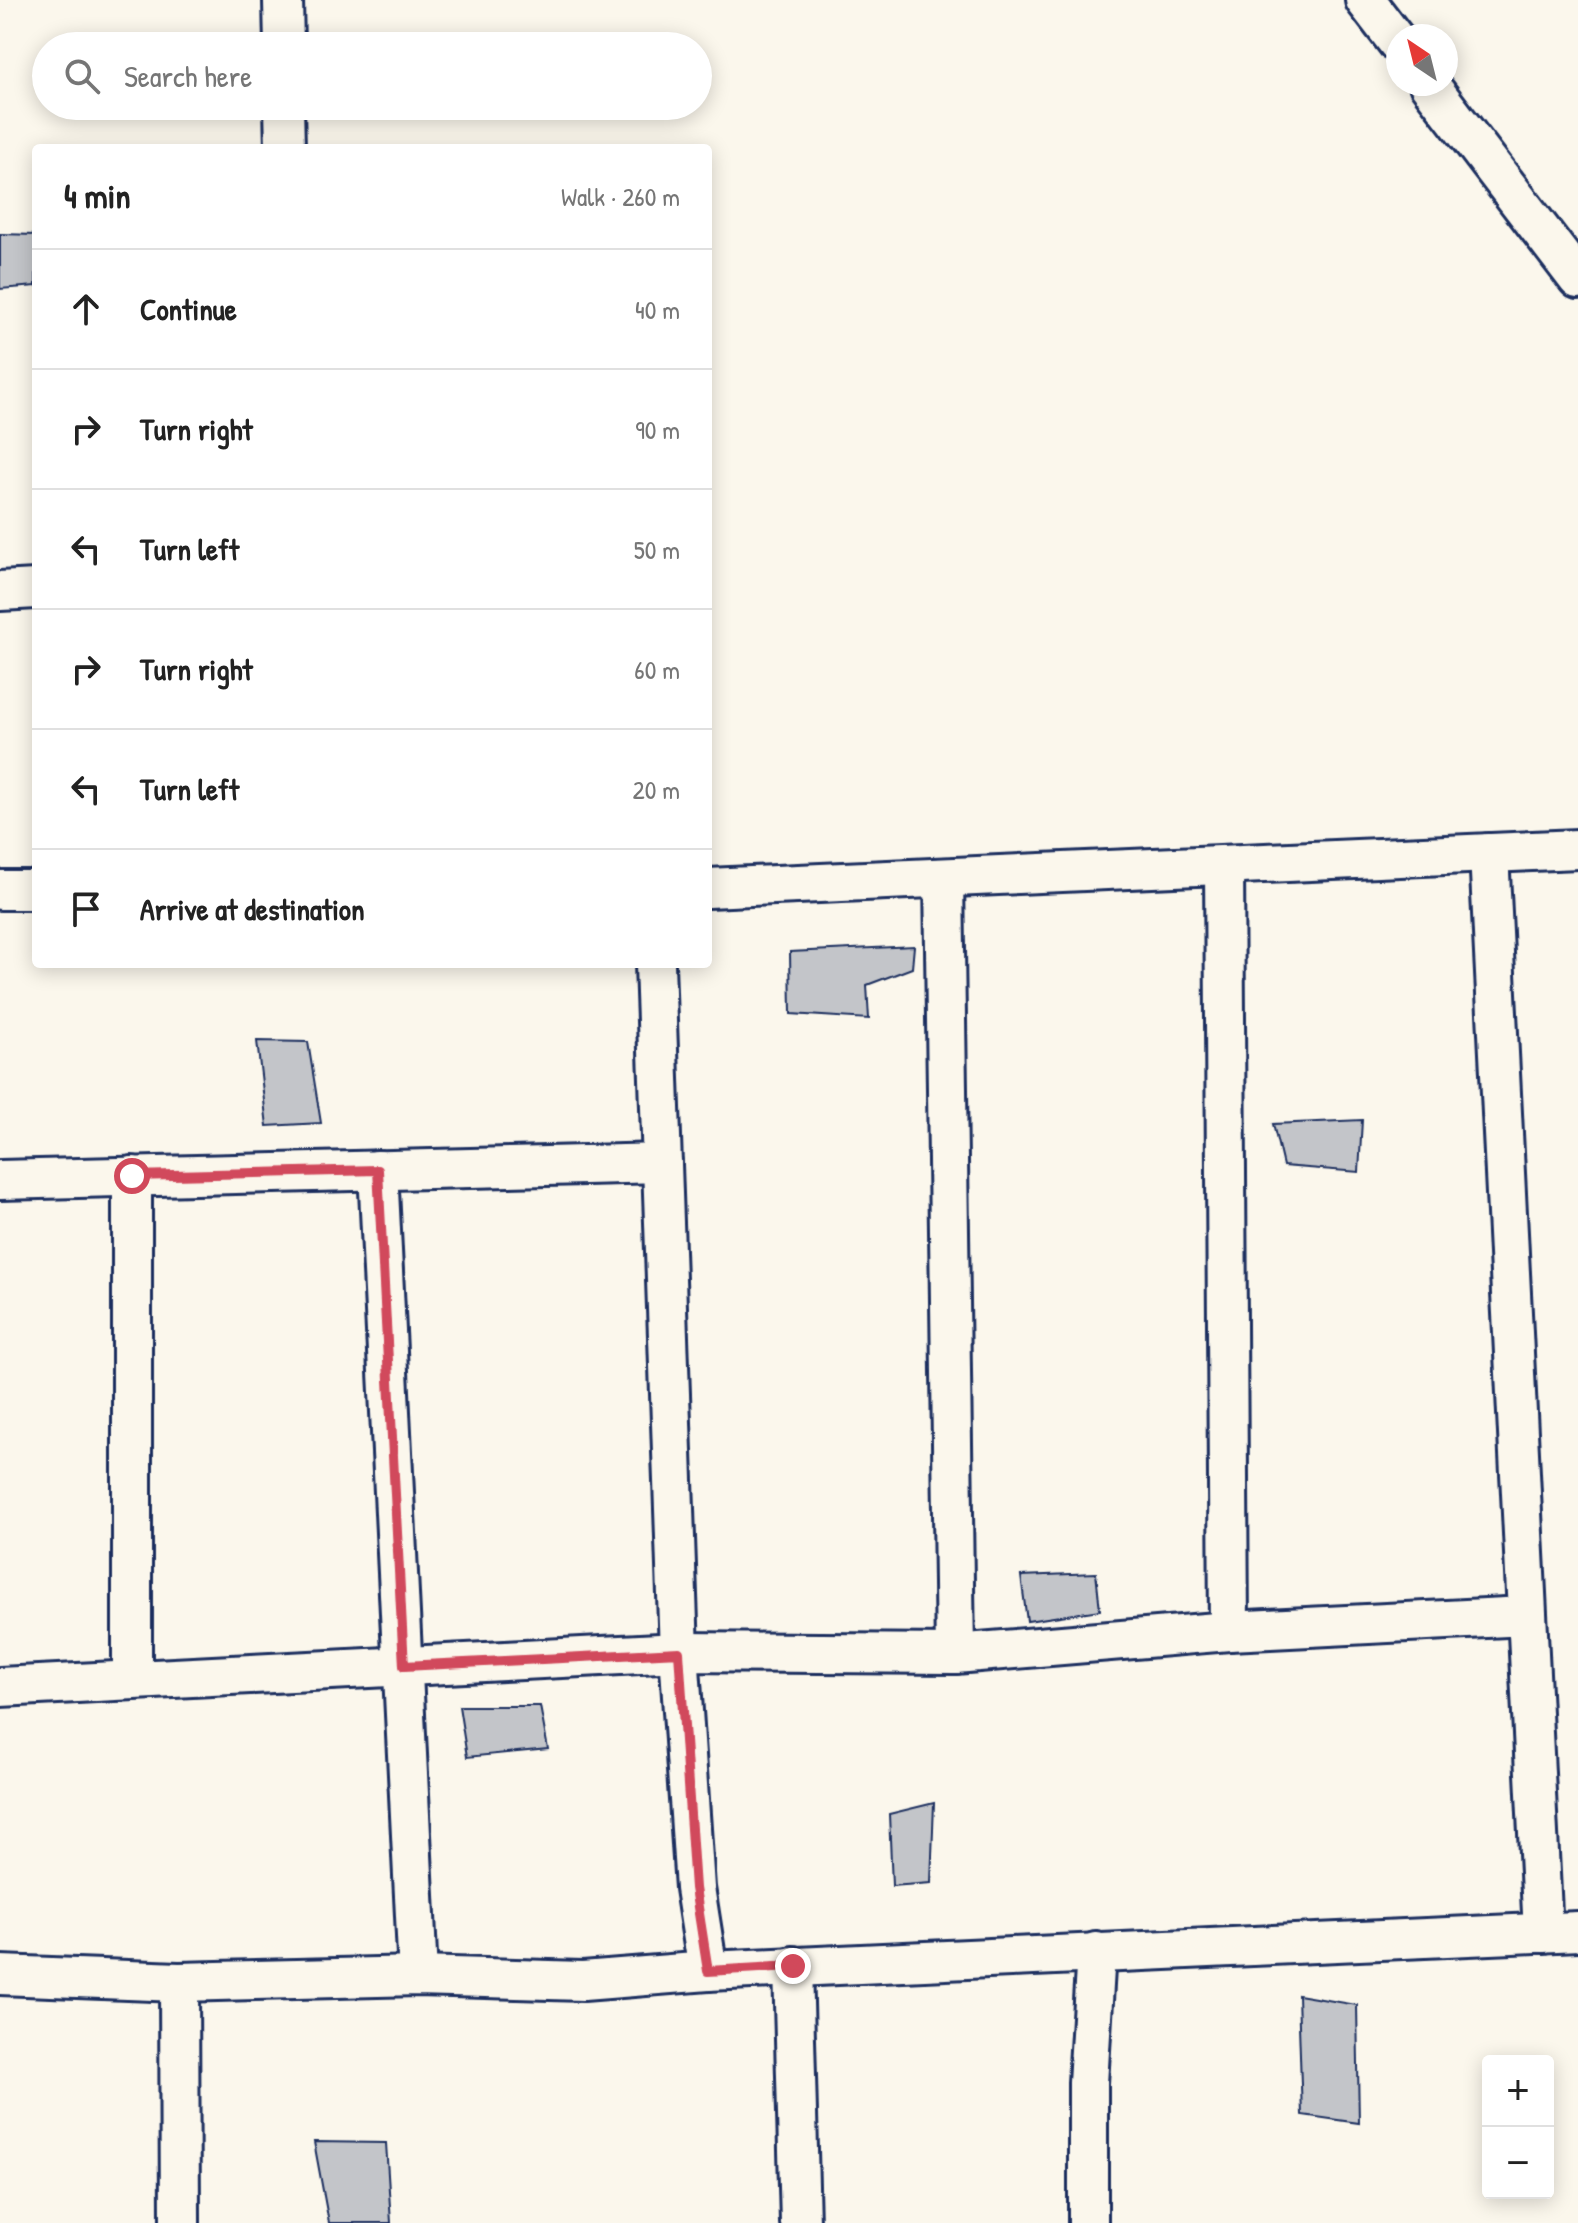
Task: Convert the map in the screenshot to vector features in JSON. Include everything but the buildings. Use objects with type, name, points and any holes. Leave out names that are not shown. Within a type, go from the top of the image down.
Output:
[{"type":"street","points":[[283,0],[284,32]]},
{"type":"street","points":[[1365,0],[1386,27]]},
{"type":"street","points":[[1438,96],[1578,279]]},
{"type":"street","points":[[284,120],[285,144]]},
{"type":"street","points":[[0,591],[32,589]]},
{"type":"street","points":[[712,888],[1578,849]]},
{"type":"street","points":[[0,1975],[179,1982],[418,1976],[583,1981],[793,1966],[1560,1932],[1526,1616],[1489,853]]},
{"type":"street","points":[[1224,866],[1229,1631]]},
{"type":"street","points":[[944,878],[955,1654]]},
{"type":"street","points":[[0,890],[32,890]]},
{"type":"street","points":[[655,968],[679,1652],[695,1888],[708,1971]]},
{"type":"street","points":[[0,1180],[662,1163]]},
{"type":"street","points":[[378,1170],[418,1976]]},
{"type":"street","points":[[132,1176],[132,1680]]},
{"type":"street","points":[[0,1687],[679,1652],[955,1654],[1229,1631],[1526,1616]]},
{"type":"street","points":[[1088,2223],[1088,2083],[1096,1952]]},
{"type":"street","points":[[793,1966],[800,2223]]},
{"type":"street","points":[[179,1982],[180,2223]]},
{"type":"route","points":[[132,1176],[378,1170],[404,1666],[679,1652],[695,1888],[708,1971],[793,1966]]}]
